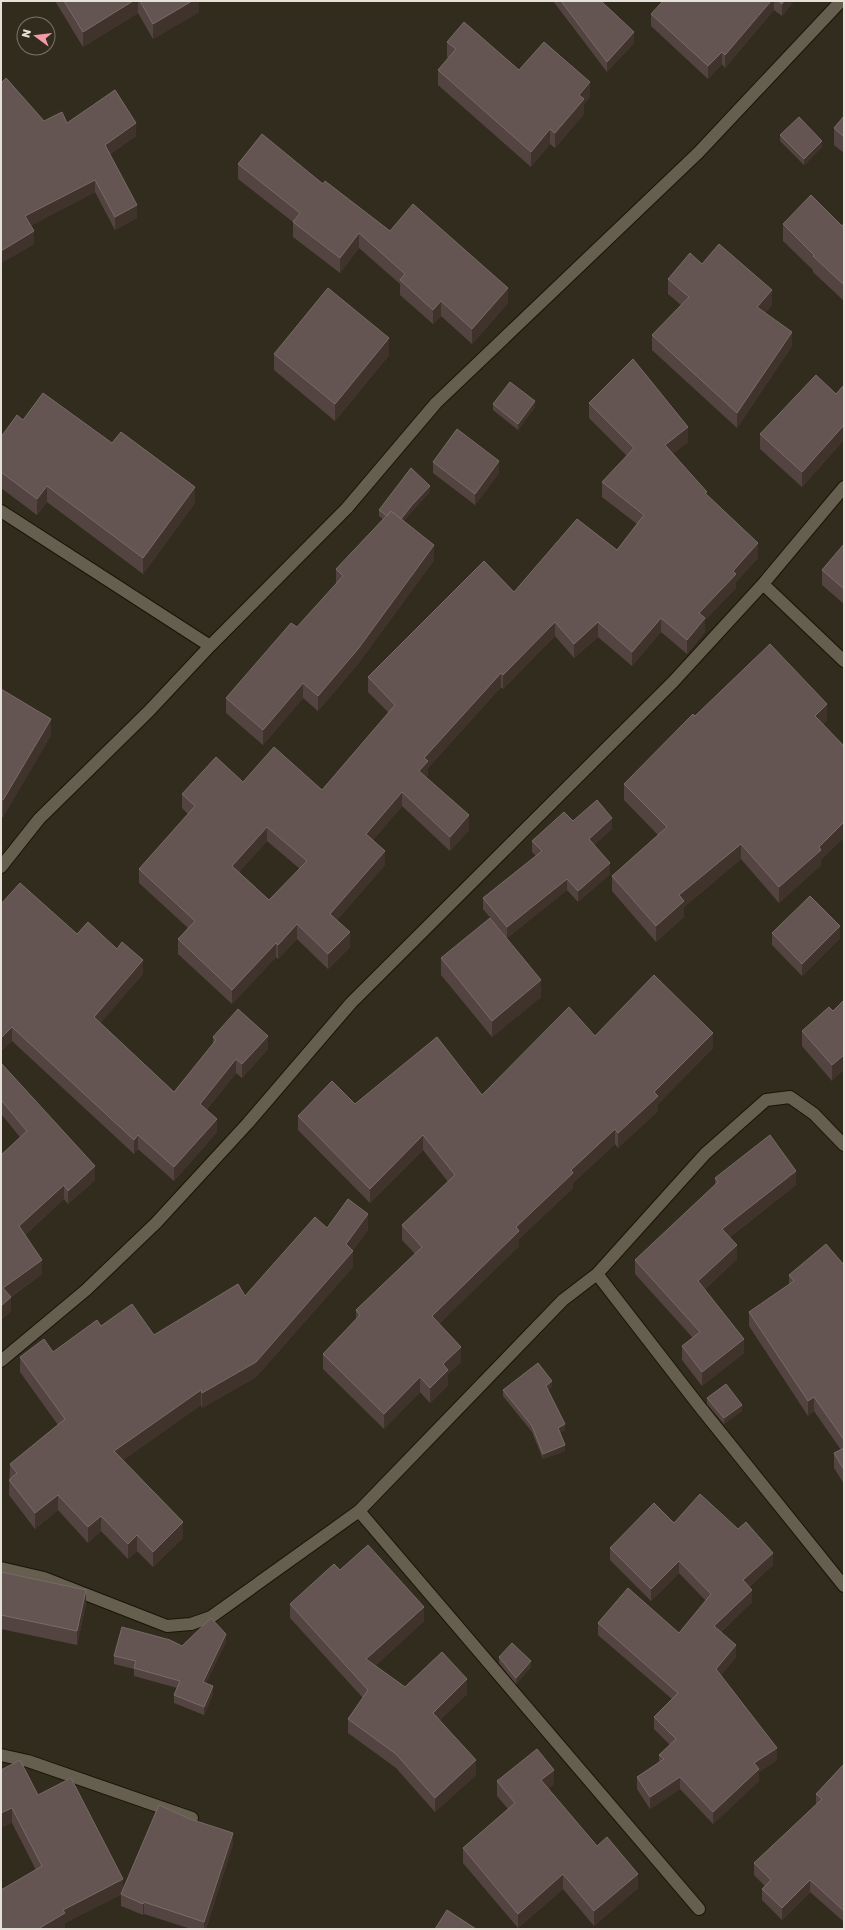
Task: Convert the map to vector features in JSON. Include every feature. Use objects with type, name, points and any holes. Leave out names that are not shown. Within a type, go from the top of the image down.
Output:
[{"type":"street","points":[[1,867],[39,819],[149,711],[210,646],[347,508],[436,403],[698,153],[841,1]]},
{"type":"street","points":[[1,1361],[86,1290],[156,1222],[248,1123],[351,1003],[673,682],[763,584],[844,487]]},
{"type":"street","points":[[1,511],[210,646]]},
{"type":"street","points":[[763,584],[844,661]]},
{"type":"street","points":[[1,1568],[44,1578],[167,1626],[190,1624],[211,1617],[359,1511],[563,1300],[596,1274],[705,1154],[766,1100],[790,1097],[814,1114],[844,1145]]},
{"type":"street","points":[[596,1274],[700,1407],[844,1586]]},
{"type":"street","points":[[359,1511],[699,1909]]},
{"type":"street","points":[[1,1755],[28,1761],[192,1818]]},
{"type":"building","points":[[64,1],[133,1],[83,32]]},
{"type":"building","points":[[140,1],[192,1],[153,24]]},
{"type":"building","points":[[561,1],[601,1],[634,32],[607,62]]},
{"type":"building","points":[[663,1],[771,1],[725,55],[722,52],[708,66],[651,14]]},
{"type":"building","points":[[464,22],[519,70],[544,42],[590,82],[579,95],[584,99],[555,133],[550,129],[531,152],[438,70],[456,49],[447,42]]},
{"type":"building","points":[[6,78],[44,121],[62,112],[67,123],[115,90],[136,123],[105,145],[137,205],[115,217],[95,180],[25,216],[34,231],[1,251],[1,83]]},
{"type":"building","points":[[844,116],[844,137],[834,128]]},
{"type":"building","points":[[799,117],[822,141],[804,159],[780,135]]},
{"type":"building","points":[[262,134],[323,184],[325,181],[390,231],[413,204],[508,288],[472,329],[441,301],[433,310],[400,280],[405,274],[359,233],[340,258],[293,222],[300,213],[238,164]]},
{"type":"building","points":[[811,195],[842,226],[844,223],[844,285],[813,256],[814,255],[783,224]]},
{"type":"building","points":[[719,244],[772,290],[757,307],[792,332],[737,413],[652,335],[689,297],[668,279],[690,253],[702,264]]},
{"type":"building","points":[[328,288],[389,338],[335,404],[274,354]]},
{"type":"building","points":[[633,359],[688,427],[665,445],[707,492],[705,493],[758,543],[733,571],[736,574],[699,613],[705,618],[687,640],[661,618],[632,652],[598,622],[574,644],[555,622],[503,675],[501,673],[424,758],[428,761],[419,771],[469,815],[450,837],[402,792],[366,834],[385,851],[330,914],[350,932],[328,954],[297,924],[278,945],[276,943],[232,990],[178,939],[195,921],[139,869],[195,806],[182,794],[216,757],[243,782],[274,747],[322,790],[395,705],[368,677],[484,561],[514,592],[577,519],[617,550],[644,515],[602,482],[634,448],[589,403]],"holes":[[[267,827],[307,861],[269,900],[232,866]]]},
{"type":"building","points":[[816,375],[836,394],[844,385],[844,425],[802,472],[760,434]]},
{"type":"building","points":[[510,382],[535,401],[518,424],[493,404]]},
{"type":"building","points":[[43,393],[112,443],[121,432],[195,487],[143,558],[47,486],[37,499],[1,472],[1,437],[17,415],[23,420]]},
{"type":"building","points":[[457,429],[499,461],[475,494],[433,462]]},
{"type":"building","points":[[411,468],[430,486],[401,519],[391,511],[387,516],[379,510]]},
{"type":"building","points":[[391,511],[434,545],[358,649],[318,696],[303,683],[263,730],[226,698],[291,623],[297,627],[343,576],[336,569]]},
{"type":"building","points":[[844,544],[844,589],[822,570]]},
{"type":"building","points":[[770,644],[827,704],[815,716],[844,746],[844,822],[819,847],[821,850],[779,887],[741,844],[679,895],[684,901],[656,926],[612,876],[667,827],[624,784],[693,714],[695,716]]},
{"type":"building","points":[[1,689],[51,719],[3,800],[1,799]]},
{"type":"building","points":[[597,800],[612,818],[589,839],[610,863],[578,891],[567,879],[507,927],[483,898],[542,851],[532,841],[564,812],[573,821]]},
{"type":"building","points":[[20,883],[77,934],[88,922],[117,949],[122,942],[143,960],[94,1017],[174,1092],[216,1040],[213,1037],[238,1009],[268,1036],[242,1064],[236,1059],[200,1104],[217,1119],[174,1167],[138,1135],[134,1140],[12,1027],[1,1038],[1,904]]},
{"type":"building","points":[[810,896],[840,926],[802,964],[772,933]]},
{"type":"building","points":[[490,918],[541,980],[492,1021],[441,958]]},
{"type":"building","points":[[654,975],[713,1033],[654,1092],[658,1096],[618,1133],[615,1129],[571,1170],[573,1173],[516,1227],[519,1231],[432,1316],[461,1347],[443,1364],[448,1370],[430,1388],[420,1377],[384,1414],[323,1354],[360,1315],[356,1310],[422,1247],[402,1225],[455,1175],[423,1135],[370,1189],[298,1116],[332,1081],[355,1104],[437,1037],[482,1095],[569,1007],[595,1036]]},
{"type":"building","points":[[844,1000],[844,1055],[832,1065],[802,1031],[829,1007],[833,1011]]},
{"type":"building","points":[[1,1063],[95,1166],[68,1191],[64,1185],[19,1226],[42,1260],[3,1288],[11,1297],[1,1306],[1,1155],[27,1131],[1,1100]]},
{"type":"building","points":[[770,1135],[796,1171],[722,1229],[737,1245],[698,1281],[744,1339],[702,1372],[682,1346],[700,1332],[635,1260],[718,1182],[715,1178]]},
{"type":"building","points":[[348,1199],[368,1214],[346,1244],[353,1251],[256,1362],[202,1393],[201,1390],[114,1451],[183,1522],[153,1552],[137,1535],[128,1544],[101,1516],[88,1527],[58,1495],[35,1513],[9,1480],[17,1473],[10,1464],[65,1419],[20,1357],[44,1339],[53,1352],[97,1320],[101,1326],[132,1304],[154,1335],[238,1284],[245,1296],[315,1217],[327,1228]]},
{"type":"building","points":[[826,1244],[844,1265],[844,1440],[814,1397],[808,1401],[749,1312],[794,1281],[789,1275]]},
{"type":"building","points":[[538,1363],[552,1381],[546,1386],[565,1424],[558,1428],[565,1445],[543,1454],[532,1426],[503,1390]]},
{"type":"building","points":[[726,1384],[742,1405],[724,1418],[707,1398]]},
{"type":"building","points":[[844,1448],[844,1470],[834,1453]]},
{"type":"building","points":[[700,1494],[738,1529],[746,1522],[773,1553],[743,1580],[752,1590],[714,1626],[736,1645],[716,1669],[777,1748],[754,1763],[759,1769],[713,1812],[680,1777],[650,1797],[637,1777],[664,1759],[659,1755],[676,1739],[654,1717],[678,1693],[598,1623],[628,1588],[679,1633],[711,1594],[679,1561],[651,1589],[610,1548],[654,1503],[674,1523]]},
{"type":"building","points":[[368,1545],[424,1607],[366,1659],[405,1687],[442,1652],[467,1679],[433,1713],[476,1760],[435,1798],[396,1754],[348,1719],[368,1690],[290,1604],[334,1564],[340,1570]]},
{"type":"building","points":[[1,1572],[86,1590],[77,1631],[1,1615]]},
{"type":"building","points":[[211,1618],[226,1634],[203,1682],[213,1686],[204,1707],[174,1695],[180,1681],[134,1668],[136,1661],[114,1656],[122,1627],[170,1640],[182,1646]]},
{"type":"building","points":[[512,1643],[531,1661],[516,1678],[499,1657]]},
{"type":"building","points":[[537,1749],[554,1770],[541,1780],[597,1846],[607,1837],[638,1874],[594,1911],[563,1874],[518,1914],[463,1848],[515,1803],[497,1781]]},
{"type":"building","points":[[20,1760],[38,1795],[71,1778],[123,1879],[63,1910],[65,1913],[38,1929],[3,1929],[1,1926],[1,1890],[42,1866],[12,1808],[1,1813],[1,1770]]},
{"type":"building","points":[[844,1764],[844,1911],[810,1880],[782,1908],[762,1889],[771,1880],[754,1863],[822,1799],[816,1794]]},
{"type":"building","points":[[159,1805],[190,1819],[233,1833],[204,1922],[144,1902],[143,1904],[121,1894]]},
{"type":"building","points":[[447,1910],[476,1929],[435,1929]]}]
